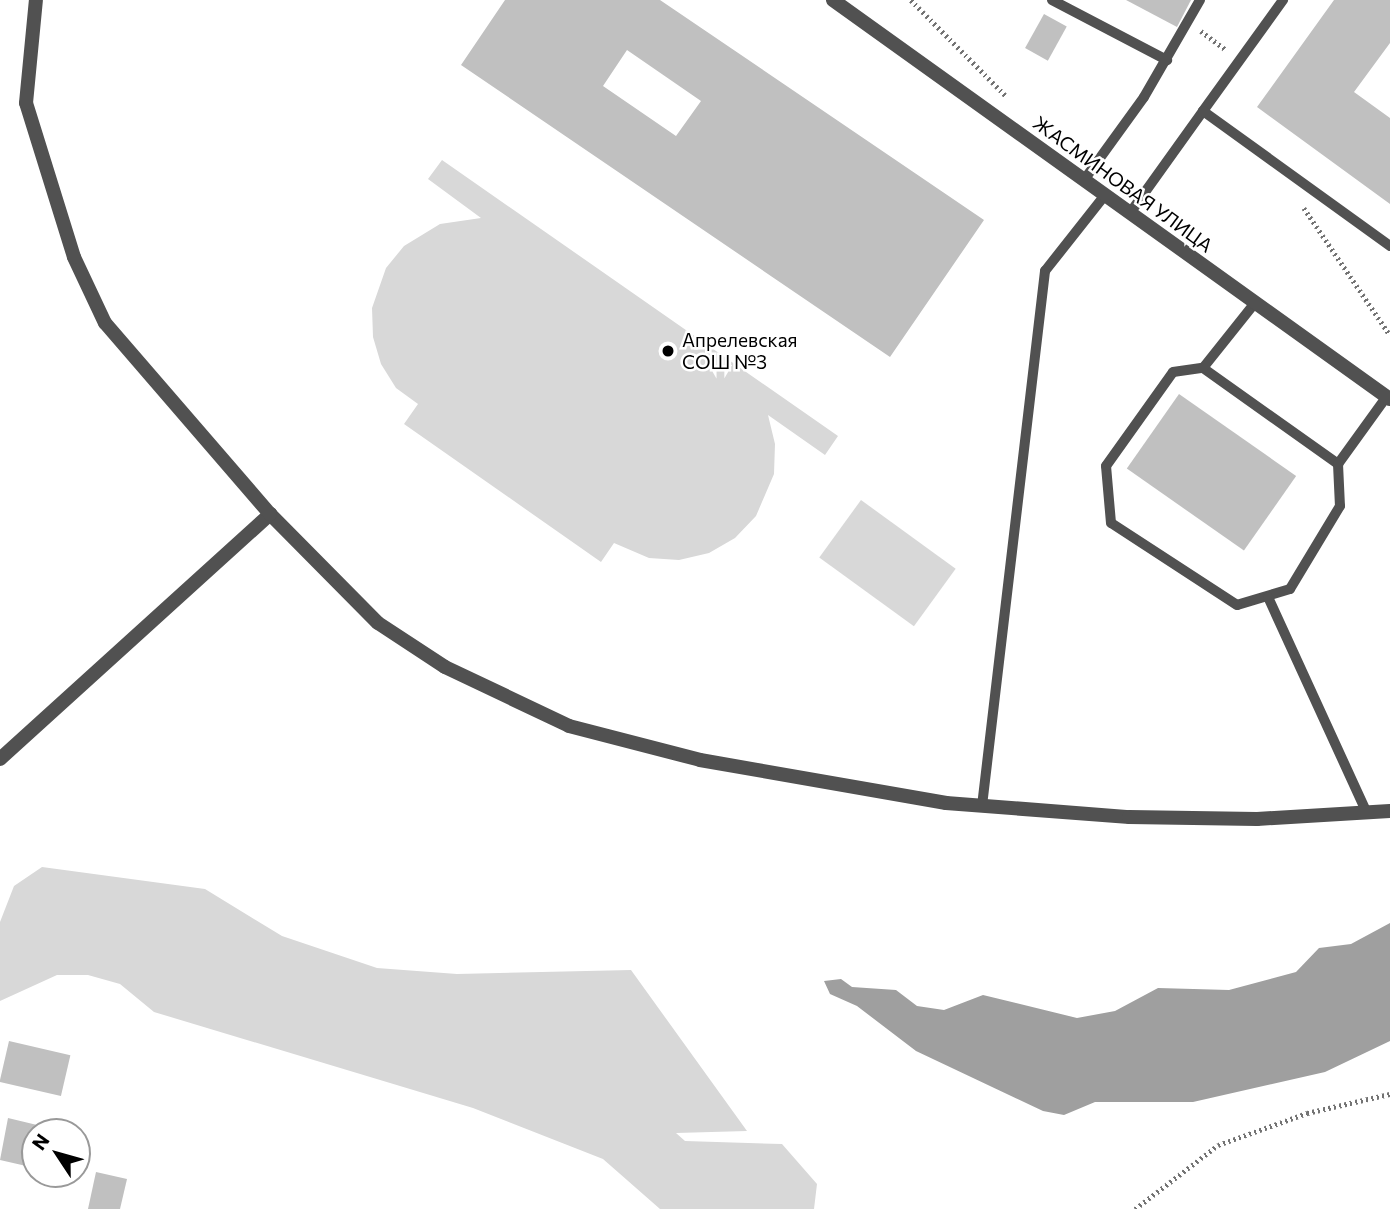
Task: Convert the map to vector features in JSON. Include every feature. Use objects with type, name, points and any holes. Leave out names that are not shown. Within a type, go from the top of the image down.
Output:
[{"type":"street","points":[[36,0],[26,103],[74,257],[105,323],[270,514],[378,623],[445,667],[569,726],[700,760],[982,806],[1129,817],[1257,819],[1390,811]]},
{"type":"street","name":"ЖАСМИНОВАЯ УЛИЦА","points":[[833,0],[1388,398]]},
{"type":"street","points":[[0,758],[270,514]]},
{"type":"lane","points":[[1052,0],[1167,60]]},
{"type":"lane","points":[[1084,180],[1167,60],[1200,0]]},
{"type":"lane","points":[[1130,213],[1283,0]]},
{"type":"lane","points":[[1203,111],[1390,246]]},
{"type":"lane","points":[[982,806],[1045,271],[1105,195]]},
{"type":"lane","points":[[1203,368],[1254,303]]},
{"type":"lane","points":[[1338,464],[1203,368],[1172,372],[1107,466],[1111,523],[1237,605],[1290,589],[1340,506],[1338,464],[1388,398]]},
{"type":"lane","points":[[1268,597],[1367,813]]},
{"type":"path","points":[[911,0],[1017,108]]},
{"type":"path","points":[[1202,33],[1228,52]]},
{"type":"path","points":[[1297,197],[1390,335]]},
{"type":"path","points":[[1135,1209],[1218,1145],[1307,1113],[1390,1094]]},
{"type":"shaded area","points":[[442,160],[838,436],[825,455],[768,415],[775,444],[774,474],[756,516],[735,538],[709,553],[679,560],[649,558],[614,543],[601,562],[404,424],[418,404],[396,388],[381,364],[373,337],[372,308],[386,268],[404,246],[440,224],[481,218],[428,179]]},
{"type":"shaded area","points":[[861,500],[956,569],[914,626],[819,557]]},
{"type":"shaded area","points":[[42,867],[205,889],[282,936],[377,968],[457,974],[631,970],[747,1131],[676,1133],[685,1141],[782,1144],[817,1184],[814,1209],[660,1209],[603,1159],[473,1108],[154,1012],[120,984],[88,975],[57,975],[0,1001],[0,922],[14,886]]},
{"type":"shaded area","points":[[1390,923],[1390,1041],[1325,1072],[1193,1102],[1095,1102],[1064,1115],[1043,1111],[916,1051],[857,1006],[830,994],[824,981],[841,979],[852,987],[896,990],[917,1006],[944,1010],[983,995],[1077,1018],[1115,1011],[1158,988],[1229,990],[1296,972],[1319,948],[1351,944]]},
{"type":"building","points":[[505,0],[660,0],[984,220],[890,357],[461,65]],"holes":[[[627,50],[701,101],[676,136],[603,86]]]},
{"type":"building","points":[[1126,0],[1191,0],[1177,27]]},
{"type":"building","points":[[1334,0],[1390,0],[1390,43],[1354,92],[1390,118],[1390,204],[1257,107]]},
{"type":"building","points":[[1044,14],[1067,27],[1048,61],[1025,48]]},
{"type":"building","points":[[1179,394],[1296,476],[1244,551],[1127,469]]},
{"type":"building","points":[[9,1041],[70,1055],[61,1096],[0,1082]]},
{"type":"building","points":[[8,1118],[21,1121],[21,1165],[0,1160]]},
{"type":"building","points":[[96,1172],[127,1179],[120,1209],[88,1209]]},
{"type":"place","name":"Апрелевская СОШ №3","points":[[668,351]]}]
